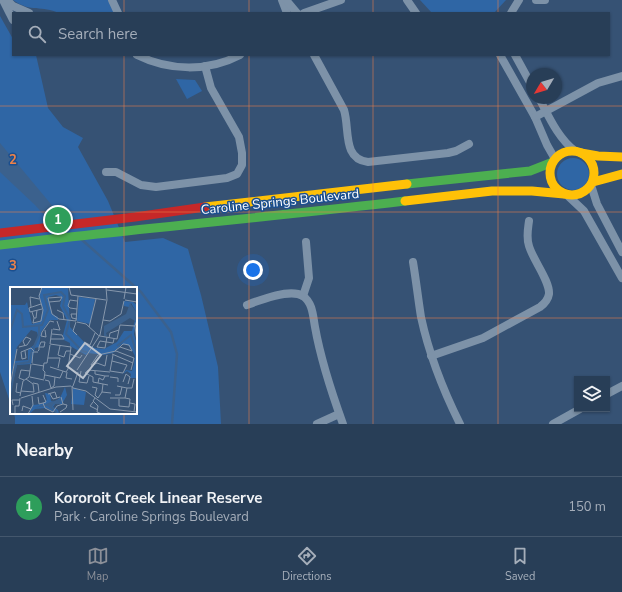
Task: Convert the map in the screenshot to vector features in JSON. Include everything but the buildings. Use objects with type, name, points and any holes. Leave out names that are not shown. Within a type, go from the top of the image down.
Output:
[{"type":"main road","points":[[577,152],[585,156],[594,167],[592,183],[587,190],[581,194],[574,196],[566,195],[557,190],[552,184],[550,177],[550,170],[554,161],[564,153],[577,152],[598,156],[622,156]]},
{"type":"main road","name":"Caroline Springs Boulevard","points":[[0,233],[322,193],[516,173],[530,171],[554,161]]},
{"type":"main road","points":[[592,183],[622,174]]},
{"type":"main road","name":"Caroline Springs Boulevard","points":[[0,245],[118,231],[258,218],[492,191],[520,190],[566,195]]},
{"type":"street","points":[[3,0],[12,18]]},
{"type":"street","points":[[7,0],[23,12]]},
{"type":"street","points":[[112,0],[118,12]]},
{"type":"street","points":[[282,0],[287,12]]},
{"type":"street","points":[[286,0],[296,12]]},
{"type":"street","points":[[408,0],[415,12]]},
{"type":"street","points":[[511,12],[519,0]]},
{"type":"street","points":[[536,0],[545,0]]},
{"type":"street","points":[[307,12],[339,1]]},
{"type":"street","points":[[325,12],[339,1]]},
{"type":"street","points":[[140,56],[160,64],[188,68],[224,62],[238,56]]},
{"type":"street","points":[[315,56],[344,110],[350,151],[356,159],[368,162],[448,153],[456,151],[469,144]]},
{"type":"street","points":[[501,56],[535,117],[554,161]]},
{"type":"street","points":[[516,56],[526,75]]},
{"type":"street","points":[[106,172],[116,172],[141,185],[156,187],[220,180],[237,174],[242,165],[241,145],[211,88],[204,66]]},
{"type":"street","points":[[535,117],[598,83],[622,76]]},
{"type":"street","points":[[542,104],[560,137],[566,144],[577,152]]},
{"type":"street","points":[[592,183],[597,204],[622,252]]},
{"type":"street","points":[[566,195],[584,211],[622,278]]},
{"type":"street","points":[[431,356],[483,338],[540,307],[546,301],[549,295],[548,288],[528,244],[527,235],[529,221]]},
{"type":"street","points":[[303,296],[308,278],[306,242]]},
{"type":"street","points":[[413,262],[422,317],[431,356],[443,388],[460,424]]},
{"type":"street","points":[[247,305],[270,297],[291,294],[303,296],[312,310],[320,355],[329,388],[343,424]]},
{"type":"street","points":[[610,392],[622,386]]},
{"type":"street","points":[[553,424],[575,412]]},
{"type":"street","points":[[316,424],[339,414]]},
{"type":"shaded area","points":[[13,0],[108,0],[114,12],[56,12],[47,9],[31,8],[19,4]]},
{"type":"shaded area","points":[[420,0],[506,0],[495,12],[431,12]]},
{"type":"shaded area","points":[[0,16],[12,37],[12,56],[36,56],[48,108],[63,127],[83,138],[78,147],[108,201],[125,242],[163,238],[188,249],[201,295],[218,367],[221,424],[15,424],[14,414],[137,414],[137,287],[10,287],[10,402],[0,372]]},
{"type":"shaded area","points":[[176,79],[195,80],[202,91],[187,99]]},
{"type":"shaded area","points":[[0,143],[65,222],[58,230],[35,205],[0,172]]},
{"type":"shaded area","points":[[573,158],[584,163],[589,174],[584,185],[573,190],[562,185],[557,174],[562,163]]},
{"type":"waterway","points":[[81,239],[135,287]]},
{"type":"waterway","points":[[137,288],[171,332],[177,354],[172,424]]},
{"type":"traffic: fast","points":[[407,184],[530,171],[553,162]]},
{"type":"traffic: fast","points":[[0,245],[405,201]]},
{"type":"traffic: slow","points":[[568,151],[576,151],[588,157],[594,169],[594,173],[594,177],[588,189],[576,195],[568,195],[556,189],[550,177],[550,169],[556,157],[568,151]]},
{"type":"traffic: slow","points":[[581,153],[598,156],[622,157]]},
{"type":"traffic: slow","points":[[593,182],[622,174]]},
{"type":"traffic: slow","points":[[205,207],[407,184]]},
{"type":"traffic: slow","points":[[405,201],[492,191],[532,191],[564,194]]},
{"type":"traffic: jam","points":[[0,233],[205,207]]},
{"type":"place","name":"Kororoit Creek Linear Reserve","points":[[58,220]]}]
